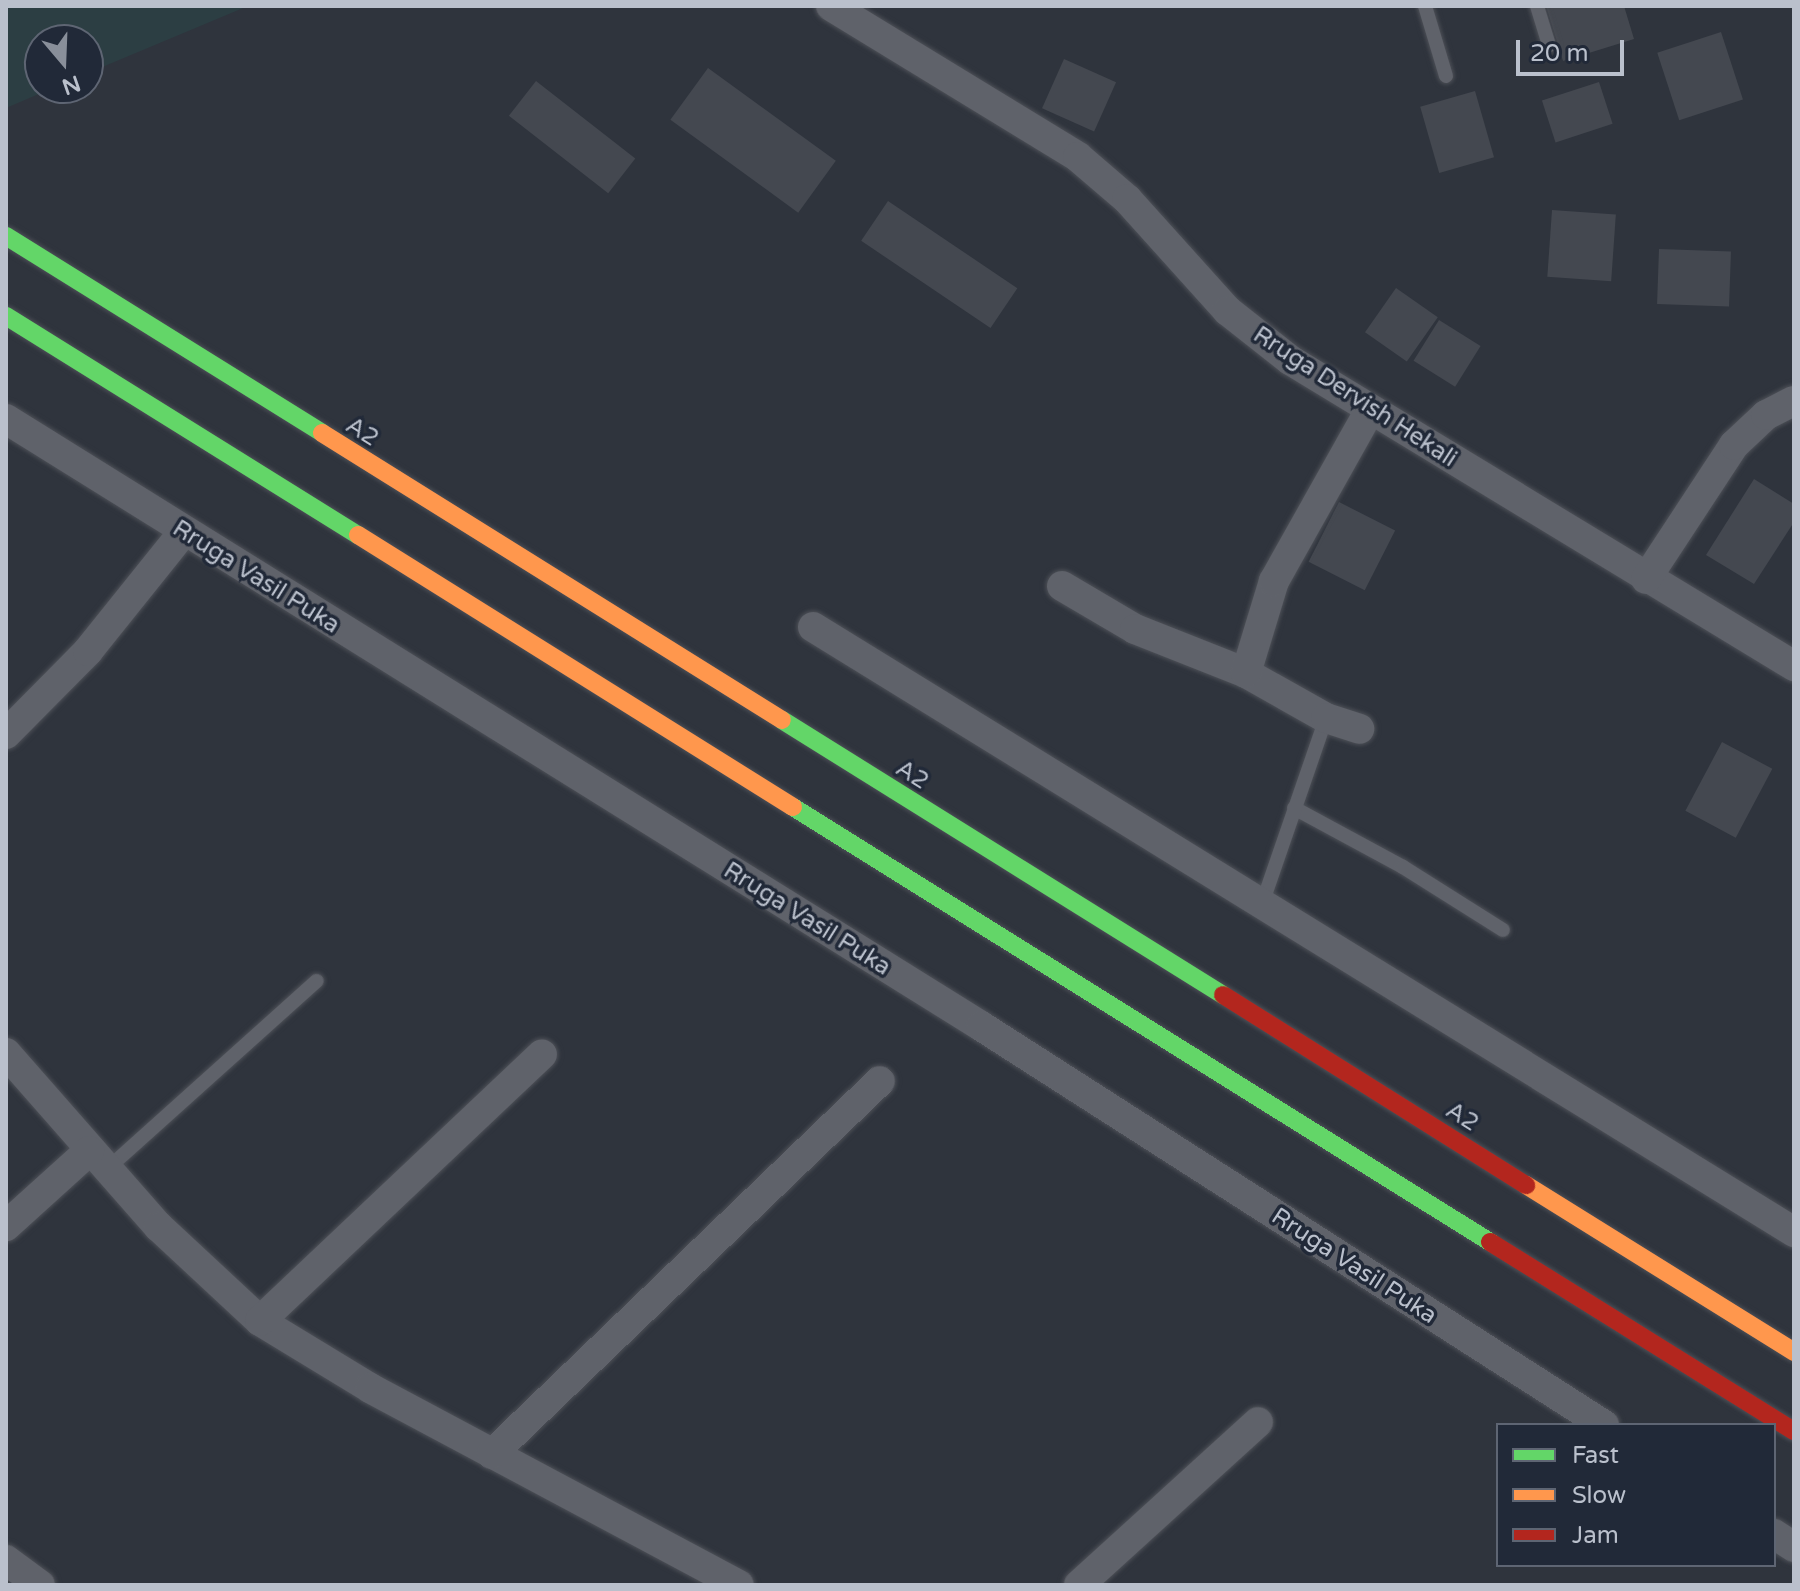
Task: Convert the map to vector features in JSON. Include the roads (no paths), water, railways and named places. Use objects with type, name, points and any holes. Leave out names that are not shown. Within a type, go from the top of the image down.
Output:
[{"type":"main road","name":"A2","points":[[6,236],[1794,1352]]},
{"type":"main road","points":[[6,316],[1794,1431]]},
{"type":"street","name":"Rruga Dervish Hekali","points":[[831,6],[1078,157],[1127,199],[1228,311],[1369,412],[1794,666]]},
{"type":"street","points":[[1646,579],[1734,445],[1766,415],[1794,401]]},
{"type":"street","points":[[1246,673],[1274,581],[1369,412]]},
{"type":"street","name":"Rruga Vasil Puka","points":[[6,419],[981,1026],[1601,1423]]},
{"type":"street","points":[[6,734],[126,607],[184,531]]},
{"type":"street","points":[[1062,586],[1135,629],[1246,673],[1326,718],[1359,729]]},
{"type":"street","points":[[813,627],[1794,1232]]},
{"type":"street","points":[[6,1053],[98,1160],[260,1321],[492,1454],[739,1585]]},
{"type":"street","points":[[260,1321],[542,1054]]},
{"type":"street","points":[[492,1454],[880,1081]]},
{"type":"street","points":[[6,1226],[98,1160]]},
{"type":"street","points":[[1079,1585],[1258,1422]]},
{"type":"street","points":[[1776,1535],[1794,1547]]},
{"type":"street","points":[[6,1560],[40,1585]]},
{"type":"lane","points":[[1425,6],[1446,76]]},
{"type":"lane","points":[[1537,6],[1549,45]]},
{"type":"lane","points":[[1262,904],[1326,718]]},
{"type":"lane","points":[[1294,808],[1403,867],[1503,930]]},
{"type":"lane","points":[[98,1160],[317,981]]}]
